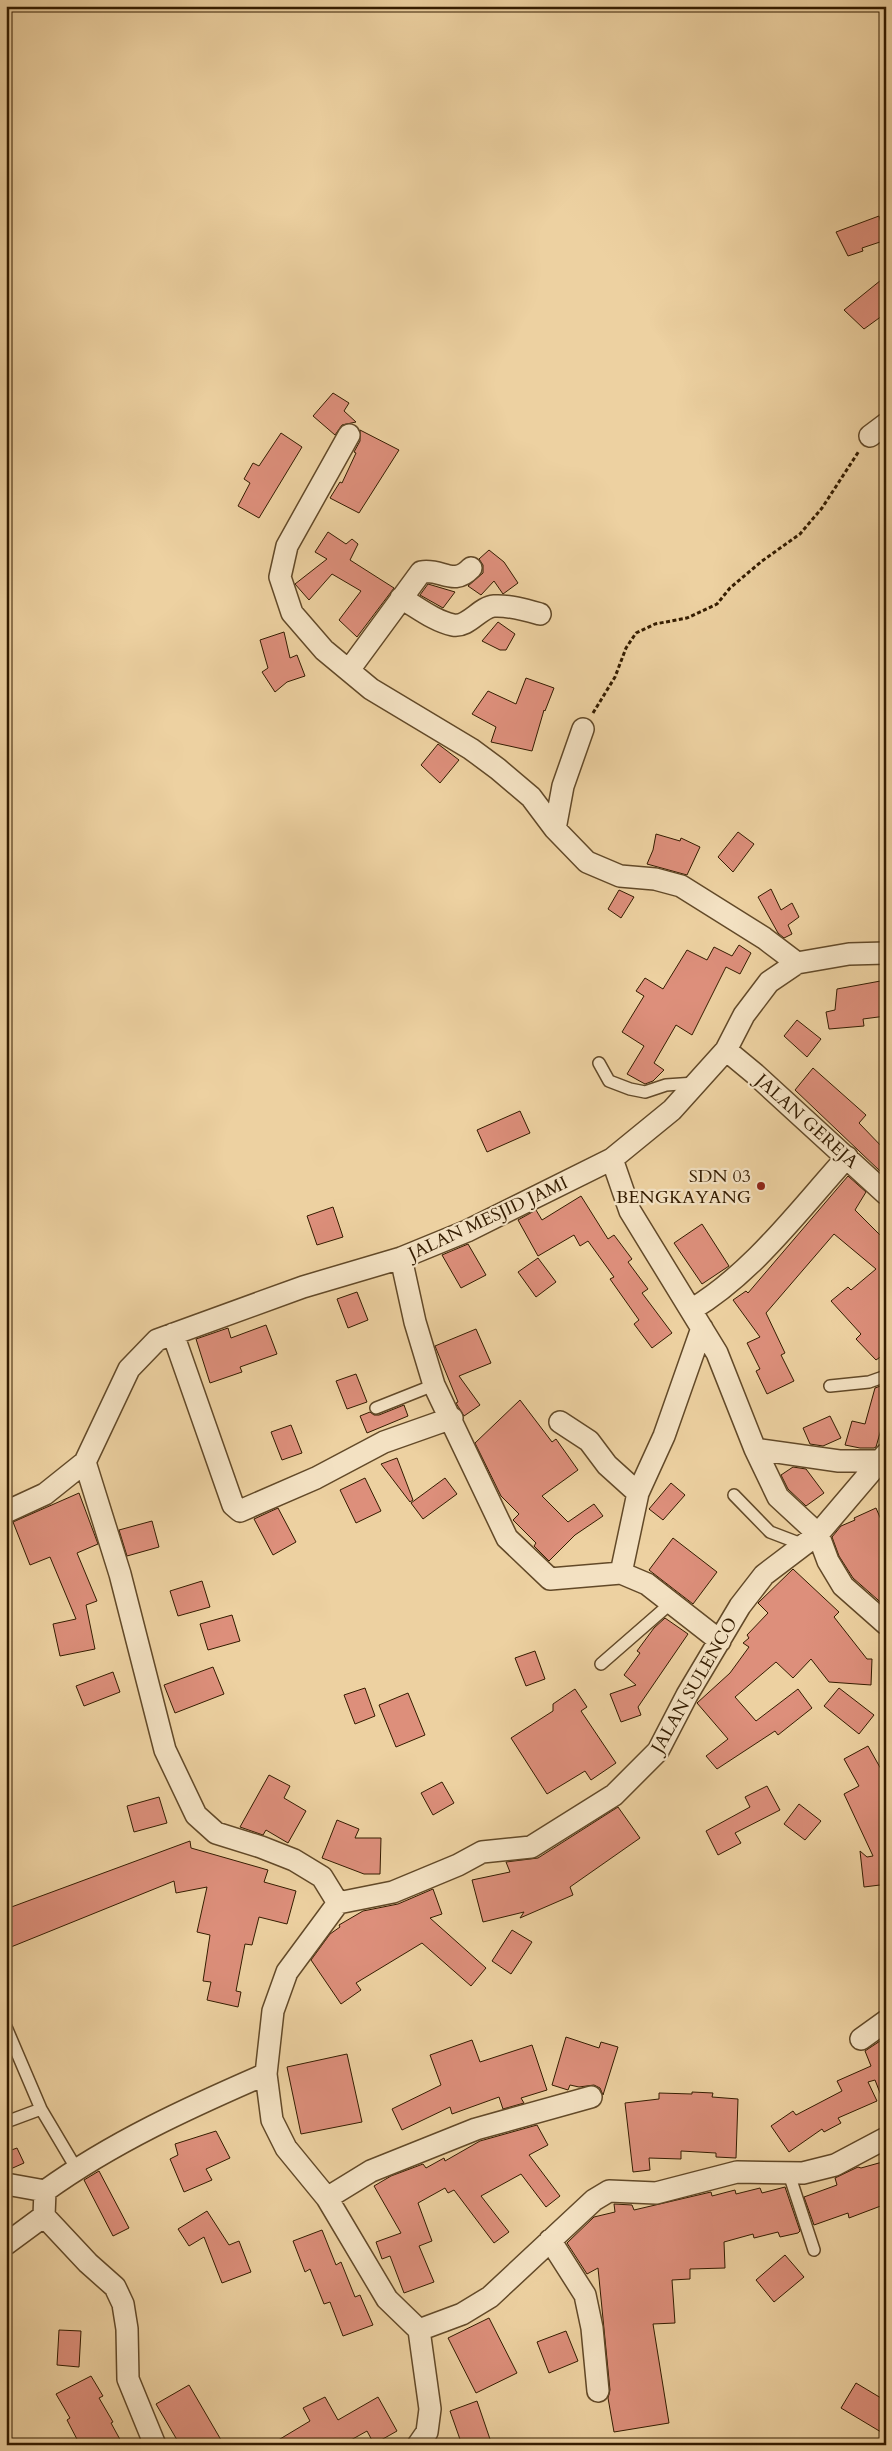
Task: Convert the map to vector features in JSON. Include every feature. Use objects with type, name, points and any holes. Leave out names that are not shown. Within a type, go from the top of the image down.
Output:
[{"type":"street","points":[[350,434],[287,546],[280,577],[292,613],[324,650],[371,689],[484,759],[531,797],[555,829],[587,862],[620,876],[655,879],[681,886],[764,938],[797,963]]},
{"type":"street","points":[[349,670],[420,572],[432,570],[451,578],[465,575],[471,568]]},
{"type":"street","points":[[401,598],[432,616],[454,625],[466,622],[493,606],[516,608],[540,614]]},
{"type":"street","points":[[555,829],[563,786],[583,729]]},
{"type":"street","name":"JALAN MESJID JAMI","points":[[6,1512],[45,1494],[85,1462],[129,1369],[157,1340],[303,1287],[401,1258],[467,1231],[612,1159],[672,1110],[726,1050],[744,1015],[769,982],[797,963],[849,954],[886,953]]},
{"type":"street","name":"JALAN GEREJA","points":[[726,1050],[886,1194]]},
{"type":"street","points":[[691,1310],[712,1297],[757,1256],[847,1157]]},
{"type":"street","points":[[612,1159],[630,1211],[717,1353],[755,1449],[778,1497],[828,1561],[843,1586],[886,1624]]},
{"type":"street","points":[[401,1258],[415,1322],[434,1385],[452,1418],[473,1470],[507,1538],[550,1579],[621,1573],[647,1584],[720,1641]]},
{"type":"street","points":[[621,1573],[638,1493],[664,1436],[702,1328]]},
{"type":"street","points":[[173,1334],[231,1498],[236,1509],[240,1511],[316,1478],[384,1442],[452,1418]]},
{"type":"street","points":[[560,1422],[589,1441],[607,1465],[638,1493]]},
{"type":"street","points":[[755,1449],[839,1460],[883,1457]]},
{"type":"street","name":"JALAN SULENCO","points":[[338,1903],[393,1892],[458,1865],[482,1852],[531,1847],[614,1795],[658,1751],[686,1695],[740,1606],[764,1575],[811,1539],[883,1457]]},
{"type":"street","points":[[85,1462],[120,1574],[165,1750],[196,1815],[216,1833],[294,1860],[322,1877],[338,1903],[287,1972],[273,2011],[266,2074],[272,2120],[286,2148],[327,2198],[387,2299],[419,2330],[430,2409],[427,2432],[418,2445]]},
{"type":"street","points":[[861,2039],[886,2021]]},
{"type":"street","points":[[6,2184],[45,2191],[76,2168],[187,2109],[266,2074]]},
{"type":"street","points":[[327,2198],[371,2171],[476,2128],[590,2097]]},
{"type":"street","points":[[419,2330],[462,2314],[490,2297],[550,2240],[572,2223],[594,2200],[610,2191],[656,2193],[737,2172],[756,2170],[789,2174],[835,2165],[886,2138]]},
{"type":"street","points":[[45,2191],[44,2216],[88,2263],[115,2287],[123,2304],[128,2329],[128,2379],[150,2438],[155,2445]]},
{"type":"street","points":[[6,2244],[44,2216]]},
{"type":"street","points":[[550,2240],[585,2295],[592,2328],[598,2391]]},
{"type":"lane","points":[[599,1062],[609,1081],[630,1089],[645,1092],[666,1086],[697,1082]]},
{"type":"lane","points":[[830,1386],[869,1382],[886,1376]]},
{"type":"lane","points":[[376,1408],[434,1385]]},
{"type":"lane","points":[[734,1495],[770,1532],[811,1539]]},
{"type":"lane","points":[[601,1664],[671,1603]]},
{"type":"lane","points":[[6,2027],[41,2109],[76,2168]]},
{"type":"lane","points":[[6,2122],[41,2109]]},
{"type":"lane","points":[[789,2174],[814,2250]]},
{"type":"path","points":[[583,729],[615,677],[626,648],[636,633],[655,624],[686,618],[717,604],[730,588],[762,561],[800,534],[822,508],[878,430]]},
{"type":"building","points":[[879,216],[886,240],[862,248],[863,251],[848,256],[836,232]]},
{"type":"building","points":[[886,276],[886,313],[864,329],[844,310]]},
{"type":"building","points":[[333,393],[349,403],[344,411],[356,422],[342,425],[335,435],[313,416]]},
{"type":"building","points":[[360,430],[399,450],[359,513],[330,498],[340,482],[342,483],[356,453],[354,452],[360,441]]},
{"type":"building","points":[[281,433],[302,447],[259,518],[238,506],[250,483],[244,479],[253,463],[259,466]]},
{"type":"building","points":[[328,532],[346,544],[352,539],[358,544],[350,560],[394,588],[357,637],[339,620],[361,591],[332,574],[309,600],[295,584],[327,559],[315,552]]},
{"type":"building","points":[[489,550],[504,562],[518,583],[503,594],[494,581],[481,595],[468,586],[483,573],[483,565],[479,559]]},
{"type":"building","points":[[428,584],[455,592],[443,608],[420,595]]},
{"type":"building","points":[[498,622],[515,634],[506,650],[500,650],[482,641]]},
{"type":"building","points":[[284,632],[290,658],[297,655],[305,676],[287,682],[275,692],[262,672],[268,668],[260,640]]},
{"type":"building","points":[[526,678],[554,688],[544,710],[532,751],[491,742],[496,727],[472,714],[488,691],[516,704]]},
{"type":"building","points":[[438,744],[459,760],[440,783],[421,765]]},
{"type":"building","points":[[738,832],[754,844],[733,872],[718,857]]},
{"type":"building","points":[[656,834],[680,841],[681,838],[700,847],[687,875],[647,864],[653,850]]},
{"type":"building","points":[[771,889],[781,910],[792,903],[799,917],[788,925],[792,934],[784,938],[778,933],[758,897]]},
{"type":"building","points":[[619,890],[634,897],[621,918],[608,909]]},
{"type":"building","points":[[739,945],[751,953],[740,974],[726,967],[692,1035],[676,1025],[654,1063],[664,1070],[653,1081],[645,1084],[627,1074],[644,1046],[622,1032],[644,996],[636,991],[645,978],[663,989],[687,950],[707,960],[714,947],[732,956]]},
{"type":"building","points":[[886,980],[886,1016],[863,1019],[864,1026],[829,1029],[826,1012],[835,1010],[837,989]]},
{"type":"building","points":[[797,1020],[821,1039],[807,1057],[784,1036]]},
{"type":"building","points":[[813,1068],[866,1115],[859,1123],[886,1151],[886,1166],[881,1172],[795,1090]]},
{"type":"building","points":[[520,1111],[530,1133],[487,1152],[477,1130]]},
{"type":"building","points":[[848,1176],[866,1192],[855,1210],[886,1241],[886,1353],[876,1360],[856,1339],[861,1334],[831,1301],[848,1287],[851,1290],[876,1269],[834,1234],[766,1313],[785,1353],[781,1355],[794,1381],[767,1394],[756,1371],[760,1369],[747,1343],[760,1337],[733,1300],[746,1291],[748,1293]]},
{"type":"building","points":[[581,1196],[608,1239],[614,1235],[632,1259],[628,1262],[648,1289],[642,1293],[672,1333],[652,1348],[634,1324],[639,1320],[610,1279],[614,1277],[588,1241],[580,1246],[574,1235],[538,1256],[518,1220],[536,1210],[542,1220]]},
{"type":"building","points":[[333,1207],[343,1237],[317,1245],[307,1216]]},
{"type":"building","points":[[702,1224],[729,1266],[702,1284],[674,1243]]},
{"type":"building","points":[[468,1244],[486,1275],[461,1288],[442,1255]]},
{"type":"building","points":[[538,1258],[556,1282],[536,1297],[518,1272]]},
{"type":"building","points":[[357,1292],[368,1320],[348,1328],[337,1299]]},
{"type":"building","points":[[266,1325],[277,1354],[240,1367],[242,1372],[210,1383],[196,1339],[228,1328],[231,1338]]},
{"type":"building","points":[[476,1329],[491,1363],[459,1376],[480,1405],[464,1416],[456,1403],[458,1402],[435,1346]]},
{"type":"building","points":[[356,1374],[367,1402],[347,1409],[336,1381]]},
{"type":"building","points":[[886,1384],[886,1412],[876,1447],[860,1448],[845,1445],[852,1421],[865,1424],[875,1388]]},
{"type":"building","points":[[520,1400],[552,1442],[556,1439],[578,1470],[542,1496],[568,1522],[594,1504],[603,1516],[575,1535],[549,1561],[534,1546],[536,1543],[513,1520],[519,1514],[501,1496],[475,1443]]},
{"type":"building","points":[[404,1405],[408,1416],[367,1433],[360,1416],[370,1412],[374,1415],[379,1415]]},
{"type":"building","points":[[830,1416],[841,1438],[823,1446],[810,1444],[803,1428]]},
{"type":"building","points":[[291,1425],[302,1453],[282,1460],[271,1432]]},
{"type":"building","points":[[397,1458],[413,1500],[410,1502],[381,1464]]},
{"type":"building","points":[[793,1467],[806,1469],[824,1493],[806,1506],[788,1489],[781,1475]]},
{"type":"building","points":[[365,1478],[381,1511],[356,1523],[340,1490]]},
{"type":"building","points":[[445,1478],[457,1494],[423,1519],[411,1503]]},
{"type":"building","points":[[671,1483],[685,1495],[663,1520],[649,1509]]},
{"type":"building","points":[[79,1493],[98,1544],[77,1553],[97,1601],[86,1605],[95,1649],[60,1656],[53,1624],[76,1619],[50,1557],[30,1565],[13,1522]]},
{"type":"building","points":[[278,1508],[296,1542],[273,1555],[254,1519]]},
{"type":"building","points":[[876,1508],[886,1531],[886,1607],[853,1578],[839,1556],[832,1537],[841,1526]]},
{"type":"building","points":[[152,1521],[159,1547],[127,1556],[119,1530]]},
{"type":"building","points":[[673,1538],[717,1572],[693,1604],[649,1570]]},
{"type":"building","points":[[793,1569],[839,1612],[834,1617],[867,1659],[872,1659],[871,1685],[829,1682],[811,1659],[793,1678],[776,1662],[735,1697],[756,1721],[798,1689],[812,1708],[778,1735],[775,1731],[717,1769],[706,1756],[728,1739],[697,1703],[730,1673],[749,1647],[743,1643],[749,1638],[747,1635],[768,1613],[758,1603]]},
{"type":"building","points":[[202,1581],[210,1607],[178,1616],[170,1591]]},
{"type":"building","points":[[232,1615],[240,1641],[208,1650],[200,1624]]},
{"type":"building","points":[[665,1618],[688,1634],[638,1707],[641,1715],[621,1722],[610,1694],[636,1685],[624,1675],[640,1653],[637,1651],[654,1628]]},
{"type":"building","points":[[535,1651],[545,1679],[526,1686],[515,1658]]},
{"type":"building","points":[[213,1667],[224,1694],[175,1713],[164,1685]]},
{"type":"building","points":[[113,1672],[120,1692],[84,1706],[76,1686]]},
{"type":"building","points":[[365,1688],[375,1716],[355,1724],[344,1695]]},
{"type":"building","points":[[839,1688],[874,1715],[859,1734],[824,1706]]},
{"type":"building","points":[[575,1689],[587,1707],[581,1711],[616,1763],[591,1780],[585,1771],[547,1794],[511,1738],[553,1711],[553,1704]]},
{"type":"building","points":[[408,1693],[425,1735],[396,1747],[379,1705]]},
{"type":"building","points":[[868,1746],[886,1778],[886,1895],[880,1885],[864,1887],[860,1851],[867,1857],[873,1856],[844,1794],[859,1786],[844,1759]]},
{"type":"building","points":[[269,1775],[290,1786],[284,1798],[306,1811],[288,1843],[266,1830],[263,1835],[240,1827]]},
{"type":"building","points":[[442,1782],[454,1803],[433,1815],[421,1793]]},
{"type":"building","points":[[767,1786],[780,1810],[735,1833],[741,1843],[718,1855],[706,1831],[750,1807],[745,1797]]},
{"type":"building","points":[[159,1797],[167,1823],[134,1832],[127,1806]]},
{"type":"building","points":[[799,1804],[821,1821],[805,1840],[784,1824]]},
{"type":"building","points":[[618,1807],[640,1838],[570,1887],[573,1895],[520,1918],[524,1912],[483,1922],[472,1880],[510,1872],[506,1862],[538,1858]]},
{"type":"building","points":[[337,1820],[359,1829],[355,1838],[381,1838],[380,1874],[364,1874],[322,1858]]},
{"type":"building","points":[[190,1841],[191,1848],[268,1870],[264,1882],[296,1891],[287,1924],[259,1917],[252,1945],[245,1944],[236,1991],[241,1992],[238,2007],[207,2000],[211,1982],[203,1981],[210,1935],[197,1932],[207,1887],[176,1893],[174,1881],[6,1949],[6,1909]]},
{"type":"building","points":[[433,1889],[442,1914],[430,1918],[486,1968],[471,1986],[422,1943],[356,1983],[361,1990],[341,2004],[311,1960],[330,1934],[340,1927],[339,1925],[363,1911],[398,1904]]},
{"type":"building","points":[[512,1930],[532,1942],[511,1974],[492,1961]]},
{"type":"building","points":[[566,2037],[599,2048],[601,2042],[618,2047],[603,2095],[600,2088],[594,2085],[579,2087],[570,2085],[568,2090],[552,2085]]},
{"type":"building","points":[[886,2037],[886,2103],[884,2103],[875,2080],[868,2082],[877,2101],[838,2118],[841,2123],[824,2132],[822,2129],[789,2152],[771,2126],[793,2111],[796,2115],[842,2091],[837,2081],[871,2066],[865,2051]]},
{"type":"building","points":[[472,2040],[480,2062],[532,2045],[547,2090],[521,2098],[524,2103],[503,2109],[499,2097],[452,2114],[450,2107],[402,2130],[392,2109],[441,2085],[430,2055]]},
{"type":"building","points":[[347,2054],[362,2122],[301,2134],[287,2067]]},
{"type":"building","points":[[692,2092],[713,2093],[712,2097],[738,2099],[736,2158],[716,2157],[716,2153],[681,2151],[681,2159],[649,2158],[650,2170],[633,2172],[625,2103],[659,2099],[659,2093],[692,2094]]},
{"type":"building","points":[[537,2125],[548,2145],[529,2155],[560,2196],[546,2207],[521,2174],[481,2196],[509,2232],[494,2243],[454,2190],[448,2193],[445,2188],[418,2203],[432,2241],[419,2246],[434,2282],[404,2293],[390,2256],[382,2259],[376,2242],[401,2233],[374,2186],[391,2176],[423,2164],[426,2168],[444,2158],[445,2161],[480,2141]]},
{"type":"building","points":[[216,2131],[230,2158],[206,2169],[212,2180],[184,2192],[170,2159],[178,2155],[175,2144]]},
{"type":"building","points":[[17,2148],[24,2163],[6,2171],[6,2152]]},
{"type":"building","points":[[886,2161],[886,2204],[849,2218],[848,2213],[814,2225],[804,2197],[837,2185],[835,2178],[858,2167],[861,2168]]},
{"type":"building","points":[[99,2171],[129,2228],[113,2236],[84,2180]]},
{"type":"building","points":[[785,2187],[800,2231],[798,2233],[780,2237],[778,2232],[754,2238],[753,2234],[724,2242],[725,2268],[690,2269],[690,2279],[672,2280],[675,2323],[653,2324],[669,2423],[614,2432],[608,2398],[610,2390],[598,2268],[587,2274],[567,2243],[594,2217],[615,2212],[614,2204],[632,2205],[634,2210],[711,2192],[712,2196],[735,2190],[736,2194],[760,2188],[762,2193]]},
{"type":"building","points":[[207,2211],[229,2245],[239,2241],[251,2272],[222,2283],[204,2237],[189,2246],[178,2229]]},
{"type":"building","points":[[322,2230],[336,2265],[341,2262],[355,2297],[360,2295],[373,2325],[343,2336],[330,2302],[324,2304],[310,2269],[305,2272],[293,2241]]},
{"type":"building","points":[[785,2255],[804,2277],[774,2302],[756,2280]]},
{"type":"building","points":[[489,2318],[517,2373],[476,2393],[448,2338]]},
{"type":"building","points":[[59,2330],[81,2331],[79,2367],[57,2365]]},
{"type":"building","points":[[566,2331],[578,2361],[549,2373],[537,2342]]},
{"type":"building","points":[[91,2376],[103,2396],[99,2398],[113,2422],[111,2423],[123,2445],[80,2445],[67,2420],[70,2418],[56,2394]]},
{"type":"building","points":[[856,2383],[886,2401],[886,2435],[841,2408]]},
{"type":"building","points":[[189,2385],[224,2445],[180,2445],[156,2404]]},
{"type":"building","points":[[325,2397],[338,2420],[378,2397],[397,2431],[374,2444],[367,2431],[342,2445],[270,2445],[310,2421],[303,2408]]},
{"type":"building","points":[[477,2401],[492,2445],[462,2445],[450,2411]]},
{"type":"place","name":"SDN 03 BENGKAYANG","points":[[761,1186]]}]
